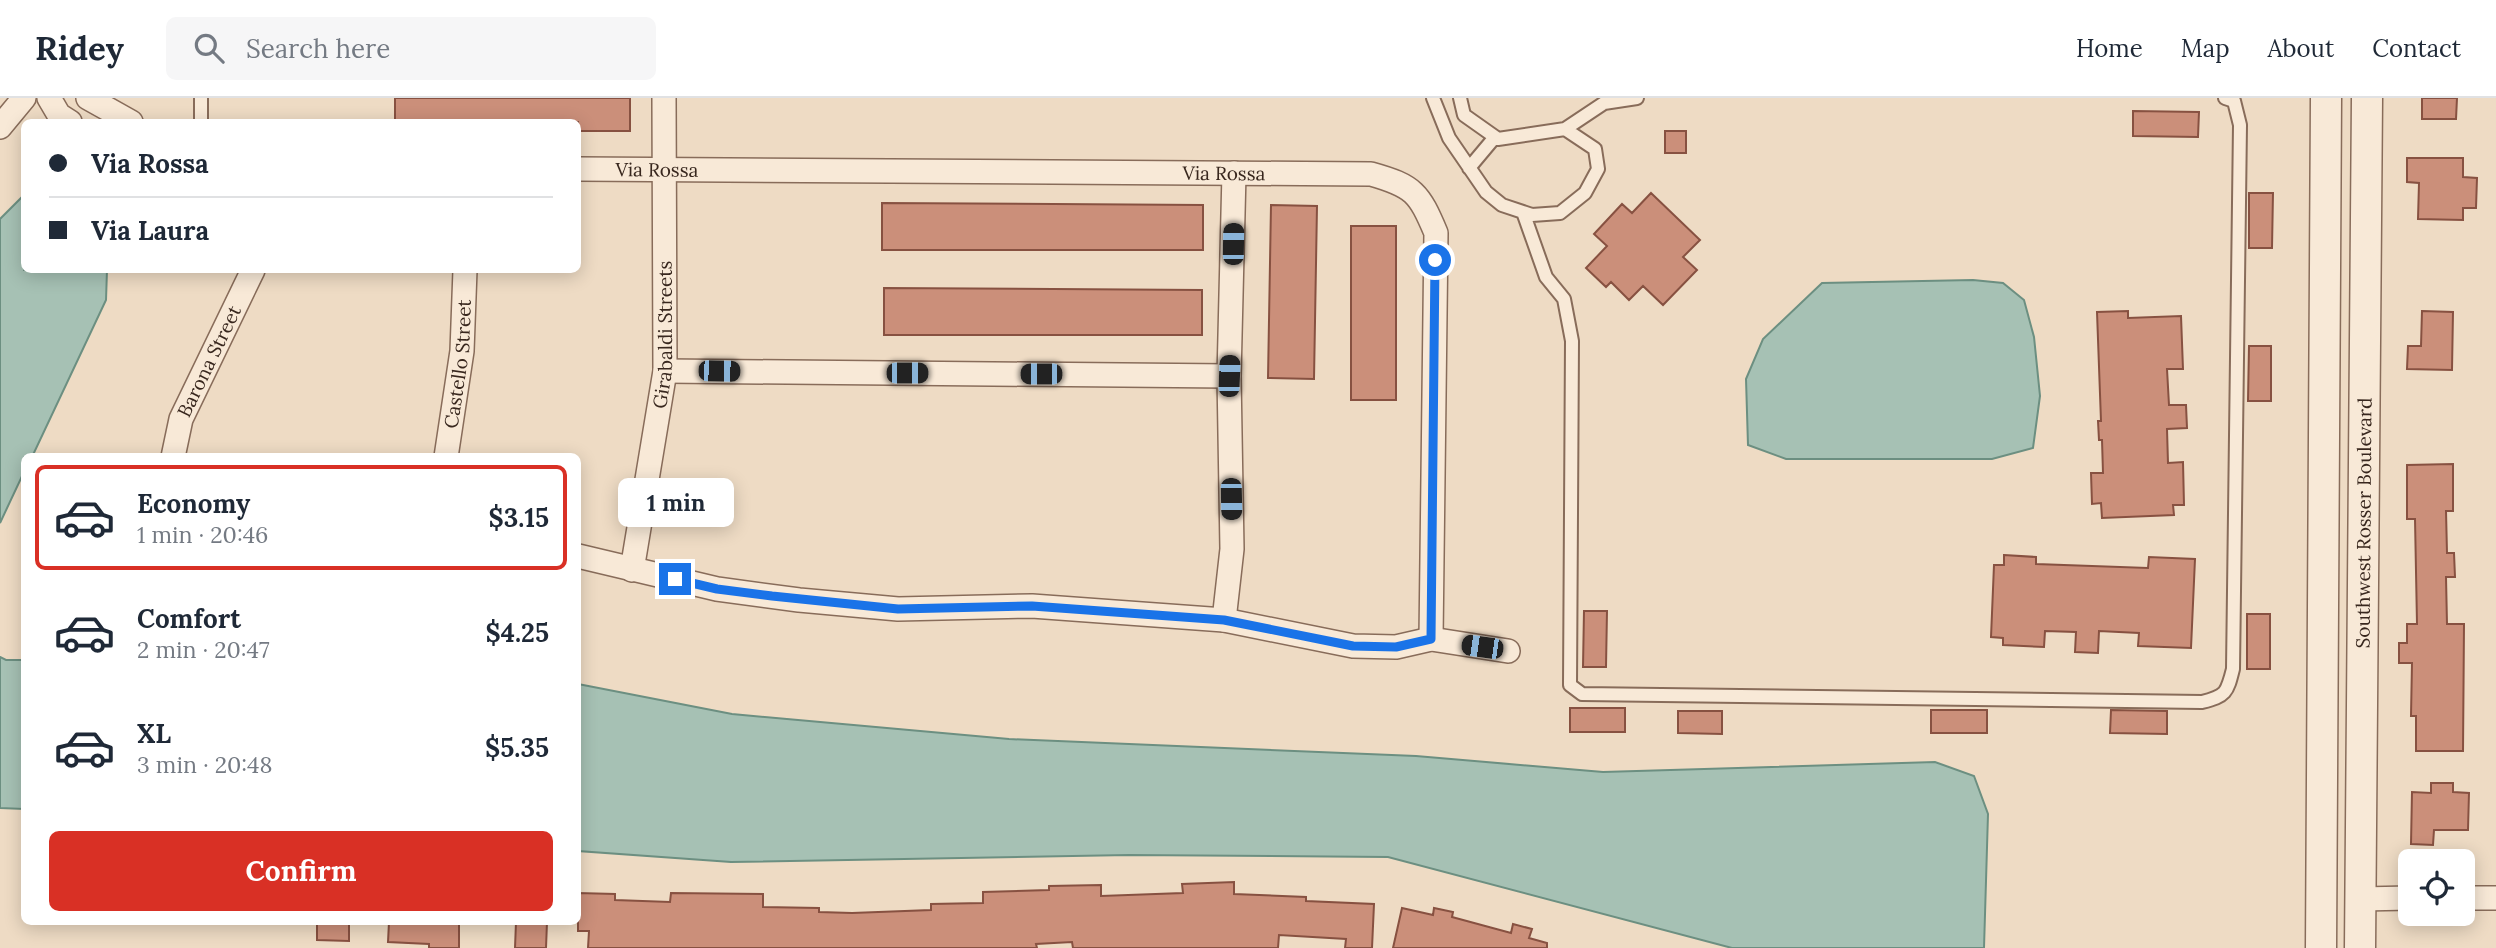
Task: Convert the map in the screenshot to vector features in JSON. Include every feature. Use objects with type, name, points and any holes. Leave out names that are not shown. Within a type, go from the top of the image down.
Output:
[{"type":"street","points":[[0,127],[24,98]]},
{"type":"street","points":[[49,98],[59,115],[65,119]]},
{"type":"street","points":[[88,98],[126,119]]},
{"type":"street","name":"Girabaldi Streets","points":[[632,570],[665,371],[664,98]]},
{"type":"street","name":"Southwest Rosser Boulevard","points":[[2321,948],[2326,98]]},
{"type":"street","name":"Southwest Rosser Boulevard","points":[[2360,948],[2367,98]]},
{"type":"street","name":"Via Rossa","points":[[581,169],[1371,174],[1399,182],[1422,202],[1436,233],[1431,639]]},
{"type":"street","points":[[1224,620],[1232,549],[1229,376],[1234,173]]},
{"type":"street","name":"Barona Street","points":[[174,453],[181,419],[252,273]]},
{"type":"street","name":"Castello Street","points":[[447,453],[461,351],[465,273]]},
{"type":"street","points":[[665,371],[1229,376]]},
{"type":"street","points":[[581,557],[717,589],[799,600],[898,609],[1032,606],[1224,620],[1353,646],[1396,647],[1431,639],[1508,651]]},
{"type":"street","points":[[2361,899],[2398,898]]},
{"type":"street","points":[[2475,898],[2496,898]]},
{"type":"lane","points":[[201,98],[201,119]]},
{"type":"lane","points":[[1433,98],[1448,138],[1486,192],[1502,205],[1532,215],[1560,213],[1586,193],[1598,169],[1595,149],[1565,129]]},
{"type":"lane","points":[[1460,98],[1464,115],[1499,139],[1565,129],[1604,103],[1637,98]]},
{"type":"lane","points":[[1523,212],[1546,277],[1564,299],[1572,341],[1569,658],[1570,685],[1582,694],[2202,702],[2220,697],[2228,689],[2233,669],[2240,125],[2234,101],[2225,98]]},
{"type":"lane","points":[[1469,168],[1495,137]]},
{"type":"shaded area","points":[[21,198],[21,273],[107,273],[106,300],[34,453],[21,453],[21,478],[0,523],[0,219]]},
{"type":"shaded area","points":[[1973,280],[2003,283],[2024,300],[2034,337],[2040,396],[2033,448],[1992,459],[1786,459],[1748,445],[1746,379],[1763,339],[1822,283]]},
{"type":"shaded area","points":[[0,657],[6,660],[21,660],[21,809],[0,808]]},
{"type":"shaded area","points":[[581,685],[732,714],[1009,739],[1416,756],[1603,772],[1935,762],[1974,776],[1988,814],[1984,948],[1732,948],[1388,857],[1129,855],[731,862],[581,851]]},
{"type":"building","points":[[395,98],[630,98],[630,131],[581,131],[581,119],[395,119]]},
{"type":"building","points":[[2422,98],[2457,98],[2456,119],[2422,119]]},
{"type":"building","points":[[2133,111],[2199,112],[2198,137],[2133,136]]},
{"type":"building","points":[[1665,131],[1686,131],[1686,153],[1665,153]]},
{"type":"building","points":[[2407,158],[2463,158],[2463,177],[2477,178],[2476,208],[2463,208],[2463,220],[2418,219],[2419,183],[2407,182]]},
{"type":"building","points":[[1651,193],[1700,240],[1683,257],[1697,270],[1663,305],[1643,286],[1629,300],[1611,282],[1606,287],[1586,268],[1607,246],[1594,234],[1622,204],[1632,213]]},
{"type":"building","points":[[2249,193],[2273,193],[2272,248],[2249,248]]},
{"type":"building","points":[[882,203],[1203,205],[1203,250],[882,250]]},
{"type":"building","points":[[1271,205],[1317,206],[1314,379],[1268,378]]},
{"type":"building","points":[[1351,226],[1396,226],[1396,400],[1351,400]]},
{"type":"building","points":[[884,288],[1202,290],[1202,335],[884,335]]},
{"type":"building","points":[[2128,311],[2128,318],[2181,316],[2183,369],[2167,369],[2169,405],[2186,405],[2187,428],[2167,429],[2168,463],[2183,462],[2184,505],[2173,505],[2174,515],[2102,518],[2101,503],[2092,504],[2091,473],[2103,473],[2102,440],[2099,440],[2098,421],[2101,421],[2097,312]]},
{"type":"building","points":[[2422,311],[2453,312],[2452,370],[2407,369],[2408,346],[2421,346]]},
{"type":"building","points":[[2249,346],[2271,346],[2271,401],[2248,401]]},
{"type":"building","points":[[2453,464],[2453,511],[2446,511],[2447,553],[2454,553],[2455,577],[2446,577],[2447,624],[2464,624],[2463,751],[2416,751],[2416,716],[2411,716],[2412,663],[2399,663],[2399,643],[2407,643],[2407,624],[2417,624],[2415,519],[2407,519],[2407,465]]},
{"type":"building","points":[[2004,555],[2036,557],[2036,564],[2148,568],[2149,557],[2195,559],[2191,648],[2138,646],[2139,633],[2099,631],[2098,653],[2075,652],[2076,632],[2045,631],[2044,647],[2003,645],[2003,638],[1991,637],[1994,565],[2004,565]]},
{"type":"building","points":[[1584,611],[1607,611],[1606,667],[1583,667]]},
{"type":"building","points":[[2247,614],[2270,614],[2270,669],[2247,669]]},
{"type":"building","points":[[1570,708],[1625,708],[1625,732],[1570,732]]},
{"type":"building","points":[[1931,710],[1987,710],[1987,733],[1931,733]]},
{"type":"building","points":[[2111,710],[2167,711],[2167,734],[2110,733]]},
{"type":"building","points":[[1678,711],[1722,711],[1722,734],[1678,733]]},
{"type":"building","points":[[2431,783],[2453,783],[2453,792],[2469,793],[2468,830],[2434,830],[2433,845],[2411,844],[2412,792],[2431,793]]},
{"type":"building","points":[[1234,882],[1234,894],[1306,897],[1306,901],[1374,904],[1372,948],[1345,948],[1346,939],[1279,935],[1278,948],[1073,948],[1072,942],[1036,944],[1037,948],[588,948],[589,931],[578,931],[578,925],[581,925],[581,893],[615,894],[615,900],[670,902],[671,893],[763,894],[763,907],[819,908],[819,912],[852,913],[931,910],[931,904],[983,903],[983,892],[1049,890],[1049,886],[1101,885],[1101,896],[1183,893],[1182,884]]},
{"type":"building","points":[[1402,908],[1433,915],[1434,908],[1453,912],[1452,917],[1511,933],[1513,924],[1532,929],[1529,938],[1547,943],[1547,948],[1393,948]]},
{"type":"building","points":[[317,925],[349,925],[349,941],[317,940]]},
{"type":"building","points":[[389,925],[459,925],[459,948],[429,948],[429,944],[388,942]]},
{"type":"building","points":[[516,925],[547,925],[546,948],[515,948]]},
{"type":"route","points":[[675,579],[717,589],[898,609],[1032,606],[1224,620],[1353,646],[1396,647],[1431,639],[1435,260]]}]
